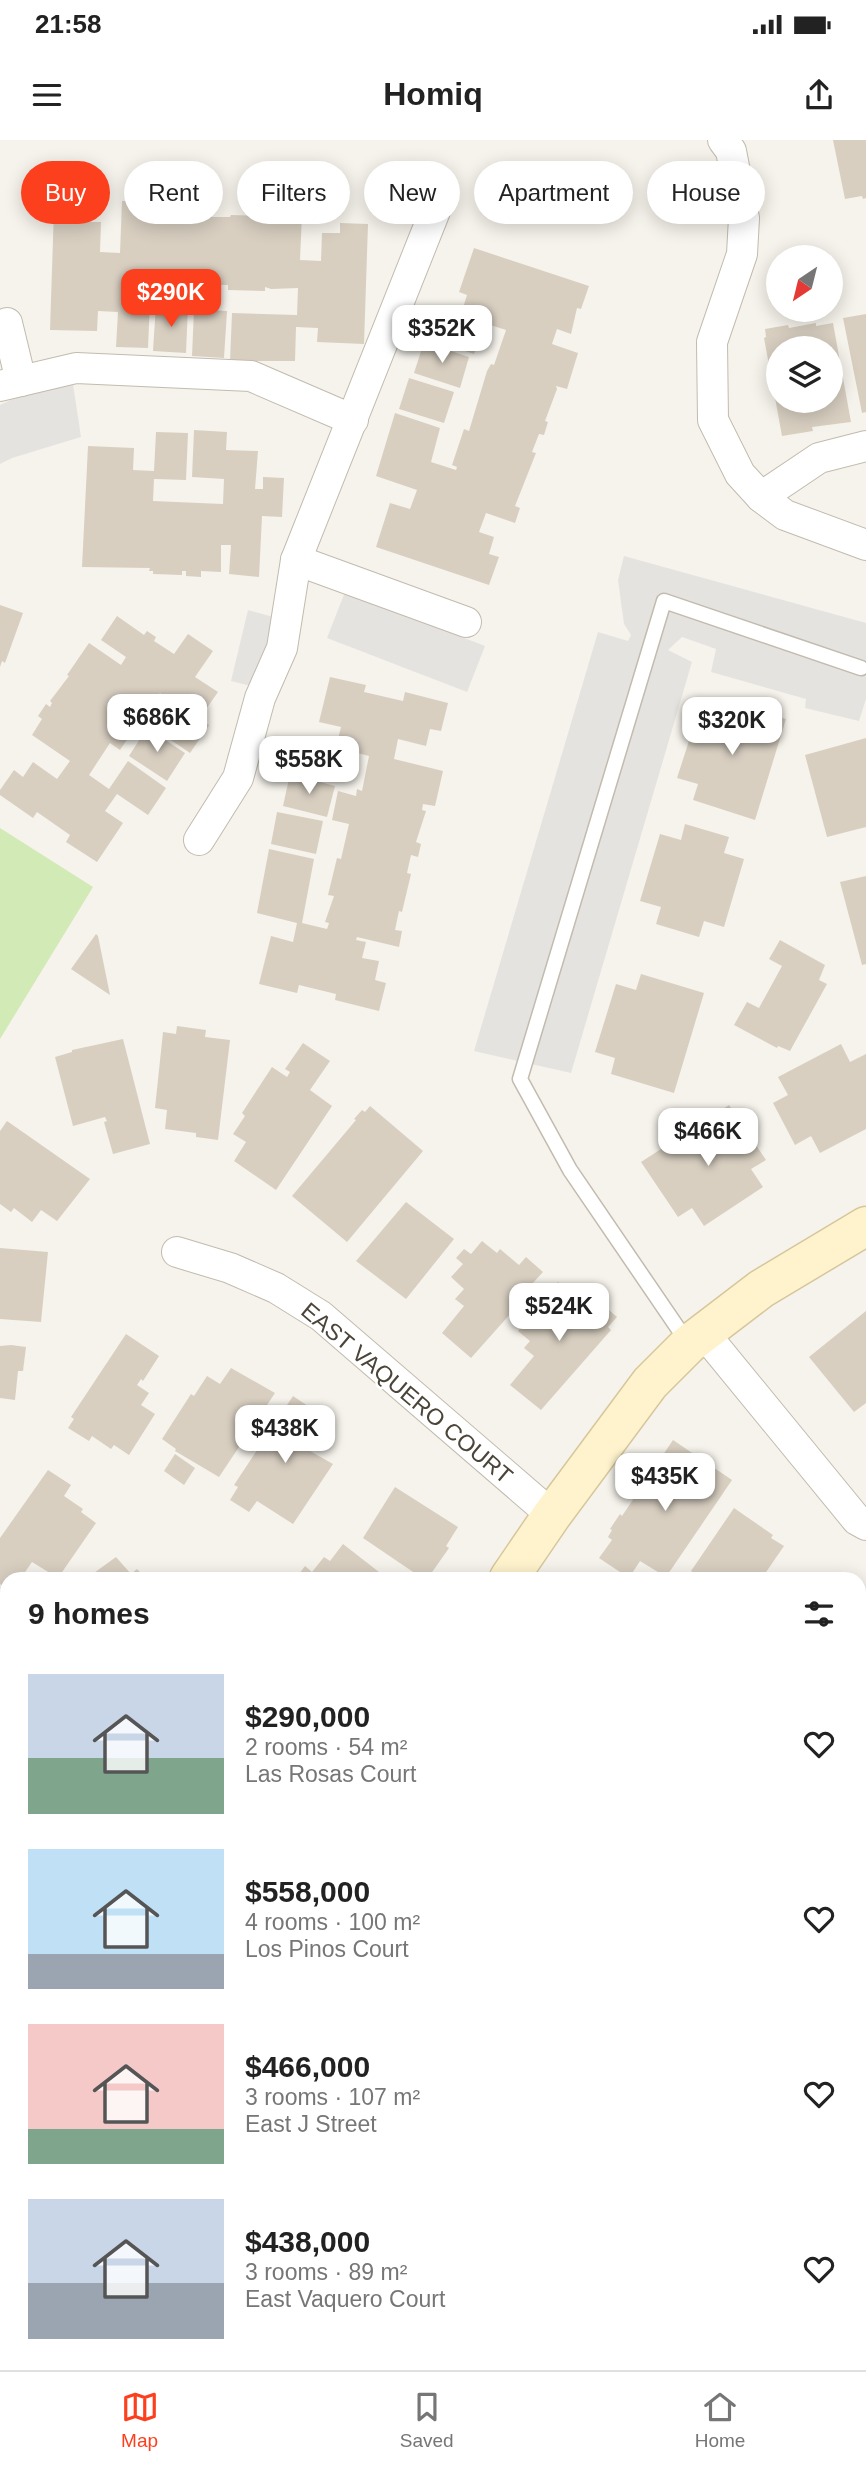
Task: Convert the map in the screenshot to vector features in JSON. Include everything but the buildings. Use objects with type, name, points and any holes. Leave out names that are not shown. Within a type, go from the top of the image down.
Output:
[{"type":"street","points":[[723,140],[731,151],[744,218],[742,254],[712,342],[713,420],[740,474],[761,497],[785,515],[866,545]]},
{"type":"street","points":[[199,840],[237,778],[260,698],[282,648],[296,560],[430,224]]},
{"type":"street","points":[[7,323],[11,384],[76,368],[251,376],[354,420]]},
{"type":"street","points":[[761,497],[819,458],[866,446]]},
{"type":"street","points":[[296,560],[466,622]]},
{"type":"street","points":[[513,1572],[650,1383],[696,1338],[761,1289],[866,1226]]},
{"type":"street","name":"EAST VAQUERO COURT","points":[[177,1252],[230,1268],[276,1288],[321,1316],[552,1515]]},
{"type":"street","points":[[696,1338],[857,1520],[866,1525]]},
{"type":"lane","points":[[696,1338],[570,1170],[520,1079],[664,601],[861,668]]},
{"type":"green space","points":[[0,828],[93,887],[0,1039]]},
{"type":"shaded area","points":[[73,384],[81,437],[0,464],[0,405],[13,399]]},
{"type":"shaded area","points":[[624,556],[866,623],[866,699],[859,721],[805,708],[806,699],[711,672],[716,649],[682,637],[668,650],[692,662],[571,1073],[474,1051],[598,632],[628,641],[631,635],[624,624],[618,580]]},
{"type":"shaded area","points":[[345,592],[485,646],[467,692],[327,638]]},
{"type":"shaded area","points":[[248,610],[281,619],[263,689],[231,681]]}]
